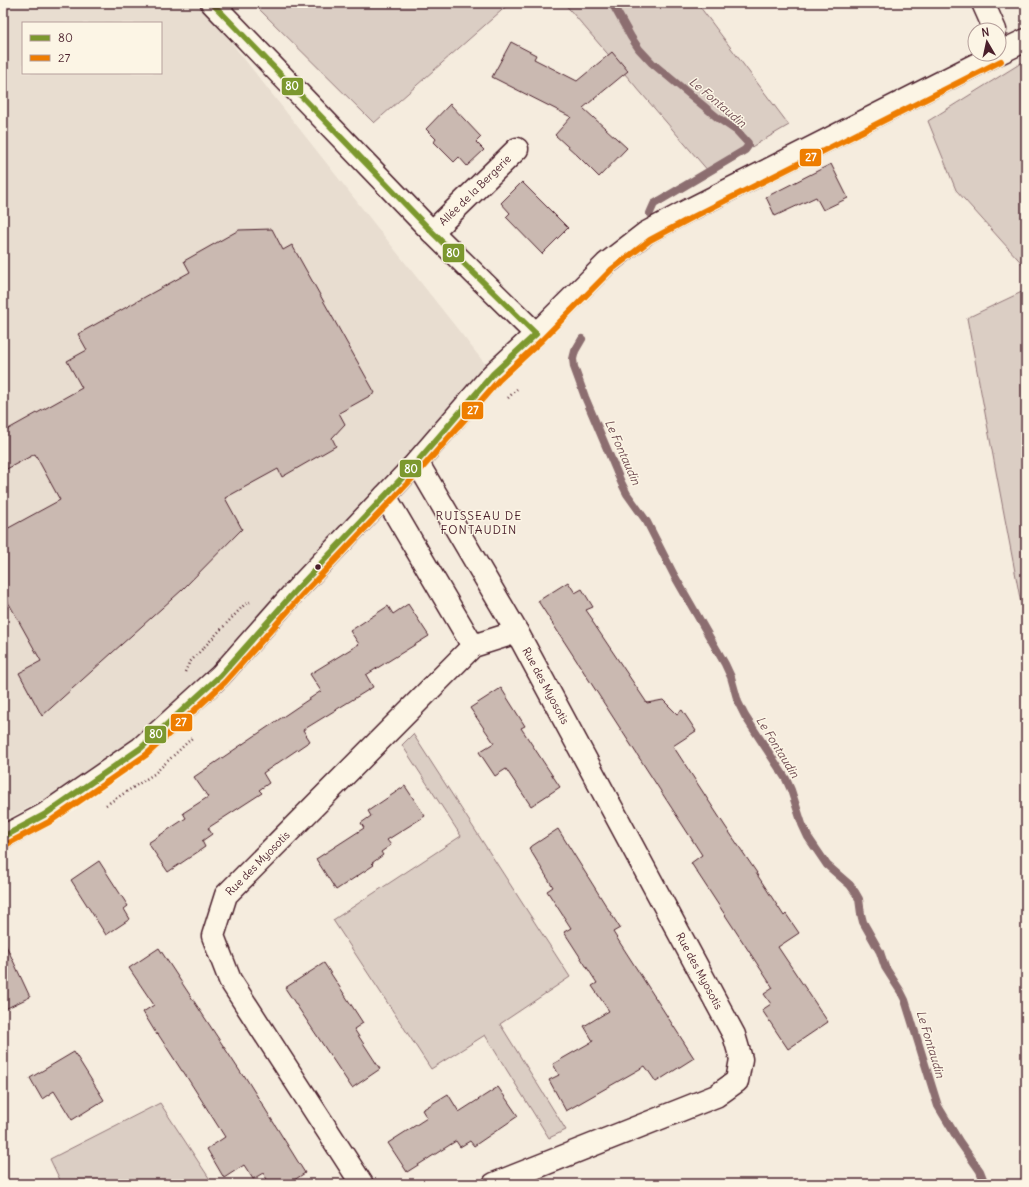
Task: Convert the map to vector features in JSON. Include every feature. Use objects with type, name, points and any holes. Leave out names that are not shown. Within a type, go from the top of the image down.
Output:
[{"type":"street","points":[[212,3],[432,232],[536,334]]},
{"type":"street","points":[[984,3],[992,22]]},
{"type":"street","points":[[1007,46],[1026,40]]},
{"type":"street","points":[[3,837],[44,815],[141,748],[220,676],[297,589],[417,462],[493,374],[536,334],[606,264],[646,233],[973,62]]},
{"type":"street","name":"Allée de la Bergerie","points":[[432,232],[517,149]]},
{"type":"street","name":"Rue des Myosotis","points":[[417,462],[516,632],[734,1035],[741,1059],[737,1081],[716,1096],[494,1184]]},
{"type":"street","points":[[385,496],[473,646]]},
{"type":"street","name":"Rue des Myosotis","points":[[362,1184],[230,980],[213,936],[226,895],[473,646],[516,632]]},
{"type":"path","points":[[185,674],[189,663],[245,604],[256,600]]},
{"type":"shaded area","points":[[3,3],[200,3],[493,374],[141,748],[3,821]]},
{"type":"shaded area","points":[[253,3],[510,3],[374,123]]},
{"type":"shaded area","points":[[564,3],[697,3],[789,125],[709,172]]},
{"type":"shaded area","points":[[1026,60],[1026,268],[956,190],[928,121]]},
{"type":"shaded area","points":[[1026,290],[1026,630],[967,318]]},
{"type":"shaded area","points":[[413,734],[570,977],[500,1024],[566,1130],[549,1138],[485,1035],[431,1069],[333,920],[461,836],[402,745]]},
{"type":"shaded area","points":[[160,1103],[213,1184],[62,1184],[50,1159]]},
{"type":"building","points":[[511,42],[536,55],[534,59],[577,81],[612,52],[628,71],[583,108],[627,148],[599,177],[555,135],[571,117],[492,77]]},
{"type":"building","points":[[450,104],[481,137],[476,142],[484,150],[467,166],[459,157],[454,162],[434,142],[436,139],[426,129]]},
{"type":"building","points":[[831,164],[848,198],[823,210],[816,197],[775,216],[766,197]]},
{"type":"building","points":[[522,182],[568,228],[542,254],[506,217],[510,213],[501,203]]},
{"type":"building","points":[[272,229],[283,250],[292,245],[375,393],[339,413],[345,424],[332,438],[336,446],[282,477],[278,469],[225,498],[242,529],[182,590],[42,716],[19,673],[41,661],[3,593],[3,531],[60,500],[35,454],[3,471],[3,432],[82,388],[67,361],[87,350],[78,334],[190,272],[184,261],[239,230]]},
{"type":"building","points":[[568,582],[575,593],[582,589],[593,607],[586,610],[593,620],[592,621],[647,703],[663,700],[677,714],[682,710],[696,731],[673,746],[784,916],[786,914],[799,933],[778,947],[828,1022],[788,1049],[762,1010],[771,1004],[764,994],[773,988],[691,863],[702,855],[538,601]]},
{"type":"building","points":[[408,604],[429,636],[366,675],[373,687],[303,730],[310,741],[263,773],[269,783],[259,790],[262,793],[208,828],[212,834],[202,841],[205,847],[168,872],[148,843],[186,818],[183,813],[208,797],[194,777],[321,691],[310,674],[359,644],[350,631],[388,606],[393,614]]},
{"type":"building","points":[[501,688],[525,726],[521,728],[560,787],[531,806],[506,769],[495,776],[479,752],[494,743],[470,708]]},
{"type":"building","points":[[405,786],[425,816],[387,840],[391,845],[381,852],[383,855],[372,863],[374,865],[336,890],[316,859],[364,828],[361,823],[371,816],[368,811]]},
{"type":"building","points":[[558,829],[620,928],[613,932],[694,1058],[656,1082],[645,1066],[566,1111],[549,1080],[559,1075],[553,1064],[593,1041],[584,1026],[609,1011],[592,986],[597,983],[564,932],[571,928],[547,891],[553,887],[529,848]]},
{"type":"building","points":[[99,861],[128,906],[124,909],[130,919],[106,935],[71,880]]},
{"type":"building","points":[[3,939],[30,997],[3,1010]]},
{"type":"building","points":[[159,948],[243,1076],[244,1075],[305,1173],[288,1184],[270,1184],[263,1173],[253,1179],[244,1165],[224,1178],[207,1149],[225,1137],[143,1012],[154,1005],[129,968]]},
{"type":"building","points":[[324,963],[363,1023],[354,1029],[380,1069],[352,1088],[285,988]]},
{"type":"building","points":[[74,1052],[104,1100],[72,1120],[54,1091],[42,1099],[30,1078]]},
{"type":"building","points":[[498,1087],[518,1116],[474,1146],[470,1141],[460,1147],[456,1141],[407,1172],[388,1143],[427,1118],[422,1110],[448,1094],[459,1112]]},
{"type":"waterway","name":"Le Fontaudin","points":[[612,3],[631,37],[639,49],[652,63],[718,118],[737,131],[748,143],[745,150],[654,204],[650,213]]},
{"type":"waterway","name":"Le Fontaudin","points":[[582,339],[575,351],[573,359],[574,367],[621,482],[627,494],[647,522],[674,575],[725,664],[731,677],[738,702],[745,716],[786,779],[808,837],[827,865],[850,885],[859,899],[863,922],[880,952],[885,967],[905,1000],[938,1106],[959,1141],[980,1171],[985,1184]]},
{"type":"transit line","name":"80","points":[[212,3],[432,232],[536,334]]},
{"type":"transit line","name":"27","points":[[7,844],[49,822],[146,755],[225,682],[303,594],[423,467],[499,380],[542,340],[611,270],[650,240],[999,62]]},
{"type":"transit line","name":"80","points":[[3,837],[44,815],[141,748],[220,676],[297,589],[417,462],[493,374],[536,334]]},
{"type":"district","name":"RUISSEAU DE FONTAUDIN","points":[[479,522]]}]
